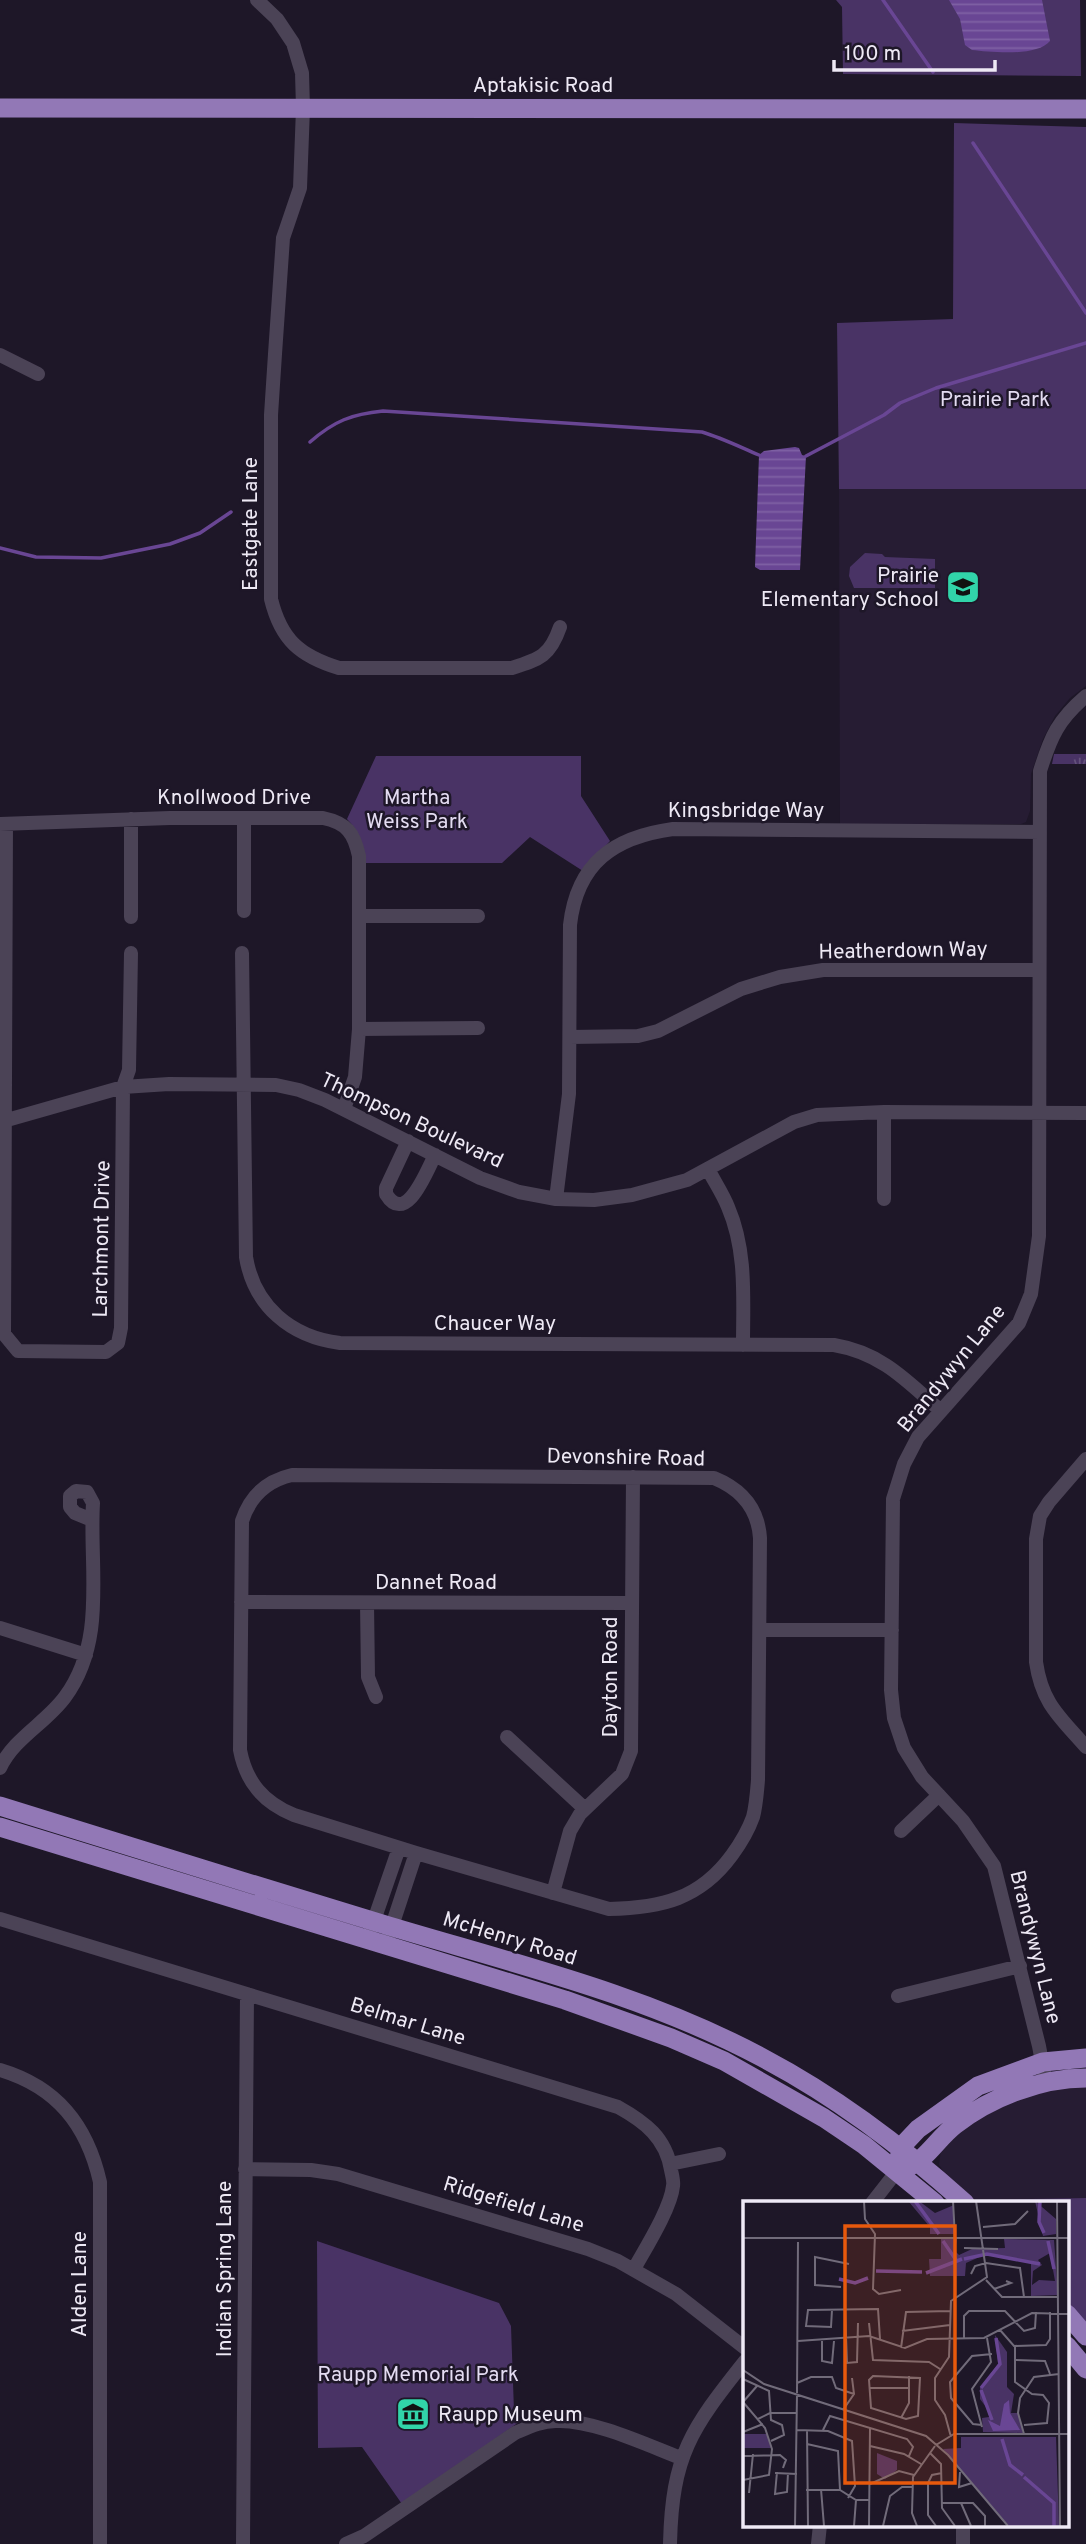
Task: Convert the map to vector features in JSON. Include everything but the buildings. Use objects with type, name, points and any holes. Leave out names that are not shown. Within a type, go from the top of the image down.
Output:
[{"type":"main road","name":"Aptakisic Road","points":[[0,108],[1086,109]]},
{"type":"main road","name":"McHenry Road","points":[[0,1806],[620,1996],[691,2024],[763,2057],[846,2108],[920,2162],[963,2201]]},
{"type":"main road","name":"McHenry Road","points":[[0,1827],[612,2016],[713,2056],[824,2118],[897,2171],[933,2201]]},
{"type":"main road","points":[[897,2171],[901,2147],[918,2129],[978,2086],[1043,2063],[1086,2058]]},
{"type":"main road","points":[[897,2171],[920,2162],[936,2142],[956,2124],[983,2107],[1014,2092],[1046,2083],[1086,2078]]},
{"type":"main road","points":[[1068,2315],[1086,2336]]},
{"type":"main road","points":[[1068,2347],[1086,2369]]},
{"type":"street","name":"Eastgate Lane","points":[[257,0],[277,19],[293,43],[302,73],[300,188],[283,238],[271,415],[271,599],[275,616],[286,636],[299,650],[314,660],[339,668],[512,668],[529,662],[553,646],[560,627]]},
{"type":"street","points":[[0,355],[38,374]]},
{"type":"street","name":"Brandywyn Lane","points":[[1046,2083],[994,1866],[963,1821],[922,1777],[904,1748],[894,1718],[891,1690],[892,1499],[904,1464],[918,1437],[1019,1323],[1031,1294],[1039,1237],[1040,771],[1051,735],[1071,709],[1086,696]]},
{"type":"street","points":[[244,818],[244,911]]},
{"type":"street","name":"Knollwood Drive","points":[[3,824],[131,819],[323,818],[336,820],[346,826],[354,836],[359,856],[359,1028],[355,1077],[344,1109]]},
{"type":"street","points":[[131,819],[131,917]]},
{"type":"street","name":"Larchmont Drive","points":[[3,824],[4,1334],[18,1351],[106,1352],[118,1343],[121,1328],[123,1087],[129,1070],[131,953]]},
{"type":"street","name":"Kingsbridge Way","points":[[556,1199],[569,1094],[572,905],[582,881],[595,863],[631,837],[673,829],[1040,832]]},
{"type":"street","points":[[359,916],[478,916]]},
{"type":"street","name":"Chaucer Way","points":[[242,953],[246,1257],[248,1271],[260,1296],[273,1313],[295,1329],[323,1341],[340,1343],[834,1345],[854,1348],[887,1364],[941,1412]]},
{"type":"street","name":"Heatherdown Way","points":[[570,1038],[618,1038],[648,1034],[741,989],[780,977],[823,970],[1039,970]]},
{"type":"street","points":[[359,1028],[478,1028]]},
{"type":"street","name":"Thompson Boulevard","points":[[3,1122],[123,1087],[243,1083],[276,1085],[299,1090],[344,1109],[480,1178],[519,1192],[556,1199],[594,1200],[632,1195],[687,1180],[793,1122],[817,1115],[884,1112],[1086,1113]]},
{"type":"street","points":[[884,1112],[884,1199]]},
{"type":"street","points":[[408,1141],[386,1188],[386,1194],[394,1202],[402,1204],[415,1194],[435,1155]]},
{"type":"street","points":[[708,1169],[728,1207],[739,1241],[743,1268],[743,1345]]},
{"type":"street","points":[[1086,1459],[1040,1516],[1036,1539],[1036,1662],[1038,1681],[1046,1700],[1086,1747]]},
{"type":"street","name":"Devonshire Road","points":[[292,1475],[633,1477],[714,1478],[731,1485],[753,1508],[759,1527],[761,1630],[758,1780],[753,1817],[740,1843],[719,1873],[694,1892],[670,1902],[639,1909],[609,1909],[399,1848],[281,1810],[261,1796],[247,1778],[240,1750],[242,1521],[251,1500],[258,1492],[281,1478],[292,1475]]},
{"type":"street","name":"Dayton Road","points":[[553,1893],[570,1832],[584,1809],[622,1774],[631,1751],[633,1477]]},
{"type":"street","points":[[0,1768],[4,1759],[23,1738],[48,1717],[66,1696],[86,1655],[93,1618],[92,1520]]},
{"type":"street","name":"Dannet Road","points":[[241,1602],[631,1603]]},
{"type":"street","points":[[367,1603],[368,1677],[376,1697]]},
{"type":"street","points":[[0,1628],[86,1655]]},
{"type":"street","points":[[761,1630],[892,1630]]},
{"type":"street","points":[[507,1737],[584,1809]]},
{"type":"street","points":[[901,1831],[939,1795]]},
{"type":"street","points":[[376,1944],[399,1848]]},
{"type":"street","points":[[382,1924],[416,1853]]},
{"type":"street","name":"Belmar Lane","points":[[0,1919],[618,2107],[638,2118],[653,2131],[664,2146],[673,2186],[666,2207],[634,2269]]},
{"type":"street","points":[[898,1996],[1020,1966]]},
{"type":"street","name":"Indian Spring Lane","points":[[243,2544],[247,1994]]},
{"type":"street","name":"Alden Lane","points":[[0,2070],[27,2080],[46,2092],[75,2120],[88,2143],[100,2182],[100,2544]]},
{"type":"street","points":[[670,2164],[719,2154]]},
{"type":"street","name":"Ridgefield Lane","points":[[245,2169],[312,2170],[338,2174],[588,2249],[634,2269],[676,2294],[743,2346]]},
{"type":"street","points":[[874,2201],[897,2171]]},
{"type":"street","points":[[670,2544],[672,2498],[681,2458],[706,2409],[743,2363]]},
{"type":"street","points":[[346,2544],[364,2536],[515,2433],[538,2423],[558,2420],[580,2423],[681,2458]]},
{"type":"street","points":[[818,2544],[820,2526]]},
{"type":"street","points":[[963,2526],[963,2544]]},
{"type":"shaded area","points":[[949,0],[1042,0],[1050,41],[1044,46],[1025,51],[972,50],[965,45],[960,19]]},
{"type":"shaded area","points":[[795,447],[806,456],[800,570],[760,570],[755,567],[759,455],[764,451]]},
{"type":"shaded area","name":"Prairie Elementary School","points":[[839,489],[1086,489],[1086,686],[1070,698],[1055,716],[1043,739],[1031,774],[1030,811],[1026,822],[840,824]]},
{"type":"shaded area","points":[[1086,2085],[1086,2198],[975,2200],[939,2165],[941,2149],[948,2141],[995,2108],[1024,2096]]},
{"type":"green space","points":[[836,0],[1080,0],[1081,76],[843,74],[842,7]]},
{"type":"green space","name":"Prairie Park","points":[[954,123],[1086,127],[1086,489],[839,489],[837,323],[953,319]]},
{"type":"green space","points":[[865,553],[882,554],[885,557],[935,559],[935,588],[854,588],[849,576],[850,567]]},
{"type":"green space","points":[[1054,754],[1086,754],[1086,764],[1052,764]]},
{"type":"green space","name":"Martha Weiss Park","points":[[376,756],[581,756],[581,796],[610,841],[583,871],[530,837],[502,863],[364,863],[354,827],[347,819]]},
{"type":"green space","points":[[1086,2198],[1086,2326],[1068,2304],[1068,2201],[975,2200]]},
{"type":"green space","name":"Raupp Memorial Park","points":[[317,2241],[499,2303],[511,2326],[514,2411],[522,2420],[402,2504],[362,2447],[318,2448]]},
{"type":"waterway","points":[[883,0],[933,72]]},
{"type":"waterway","points":[[973,143],[1086,313]]},
{"type":"waterway","points":[[806,456],[884,415],[900,403],[936,388],[1086,343]]},
{"type":"waterway","points":[[310,442],[344,420],[383,411],[702,432],[759,455]]},
{"type":"waterway","points":[[0,548],[36,557],[101,558],[170,544],[200,533],[231,512]]},
{"type":"place","name":"Prairie Elementary School","points":[[963,587]]},
{"type":"place","name":"Raupp Museum","points":[[413,2414]]}]
